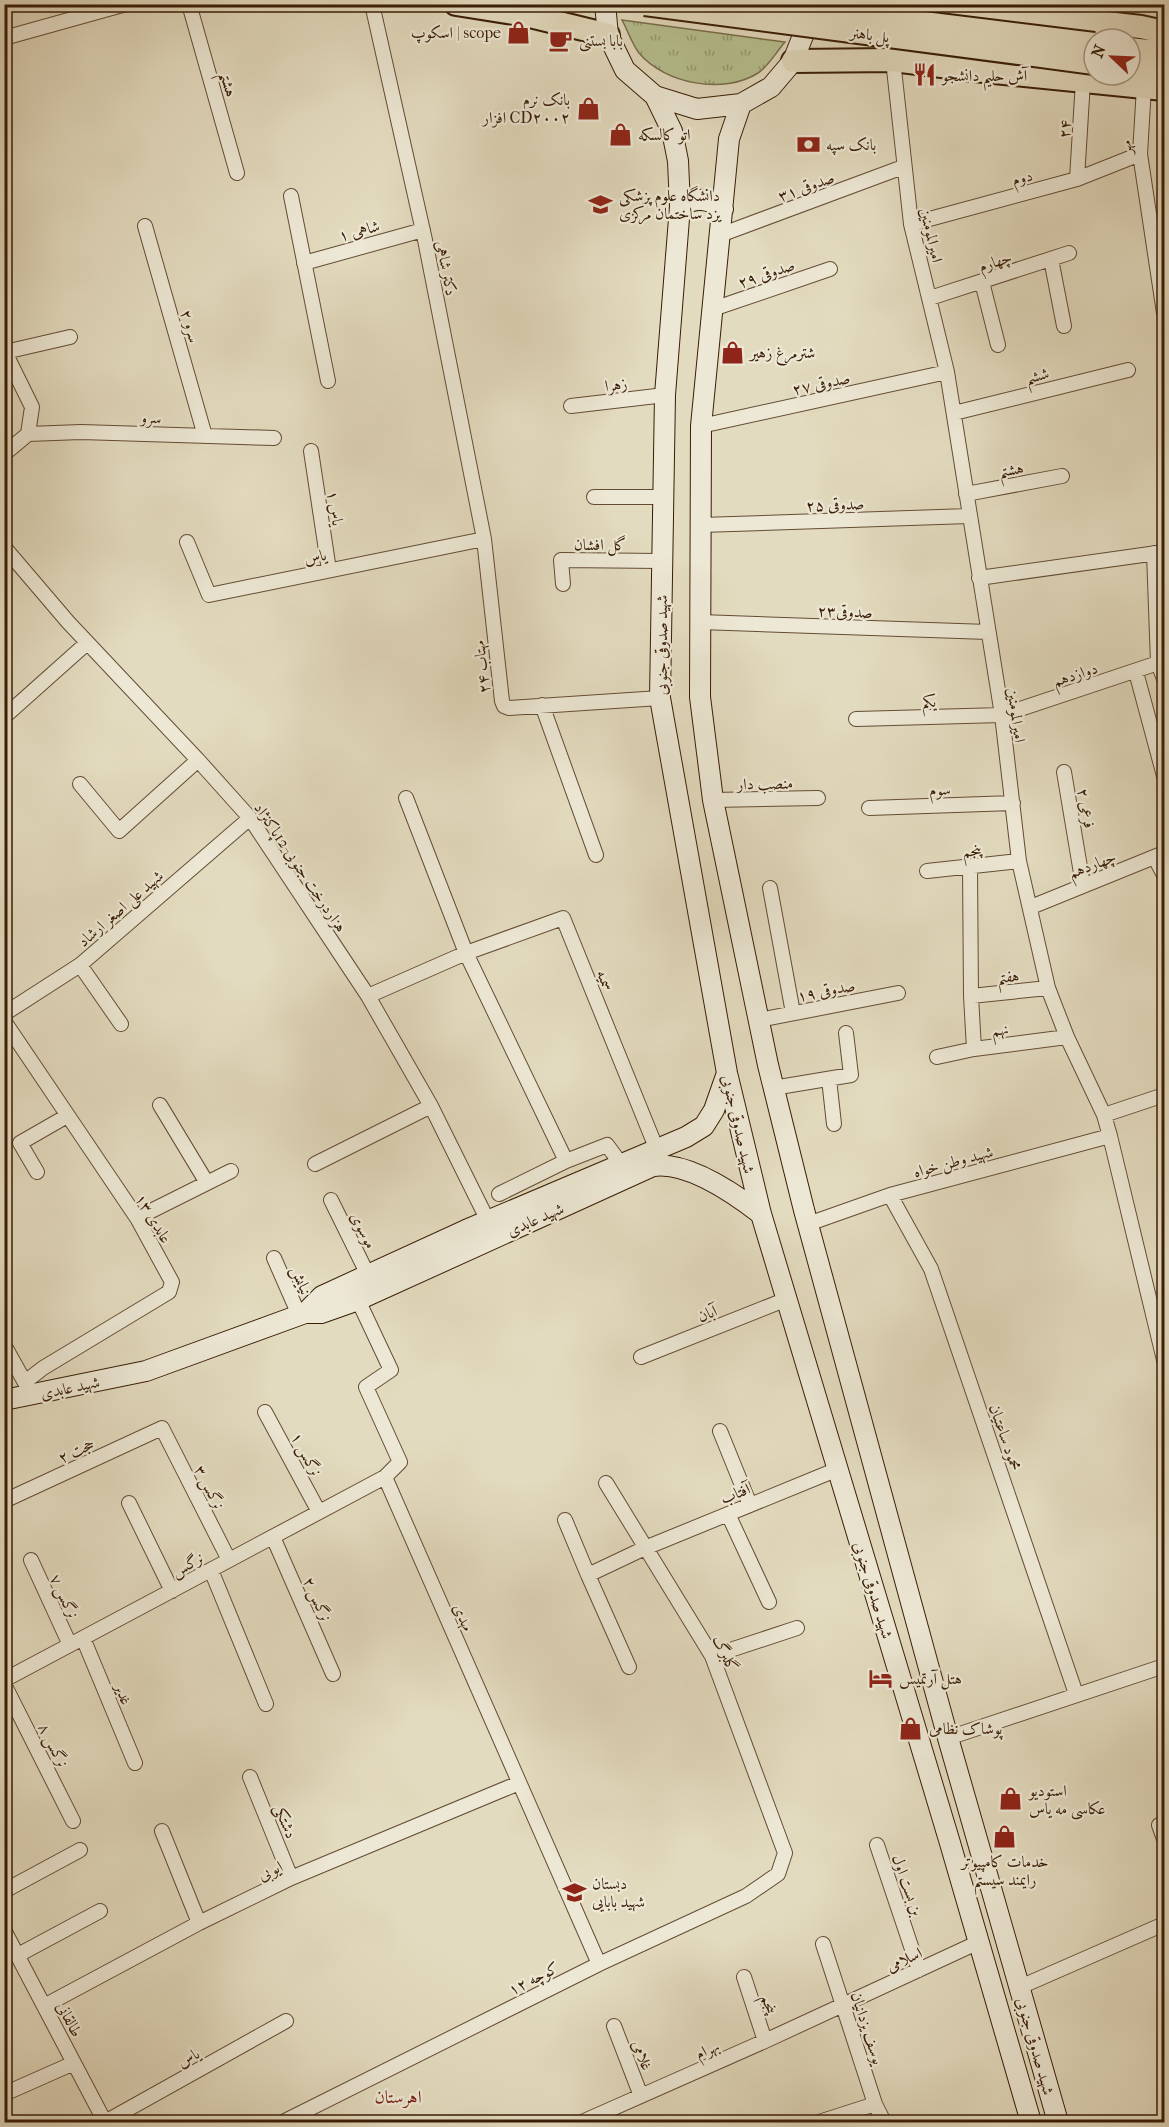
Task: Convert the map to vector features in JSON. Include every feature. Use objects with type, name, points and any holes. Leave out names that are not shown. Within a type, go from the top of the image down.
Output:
[{"type":"main road","points":[[456,4],[527,10],[608,35]]},
{"type":"main road","points":[[605,4],[608,35],[626,70],[655,96],[697,109],[741,104],[771,87],[793,62],[808,23],[807,4]]},
{"type":"main road","name":"پل باهنر","points":[[645,4],[1082,71]]},
{"type":"main road","name":"پل باهنر","points":[[770,4],[1082,43]]},
{"type":"main road","points":[[850,60],[858,4]]},
{"type":"main road","points":[[941,4],[1061,11],[1164,32]]},
{"type":"main road","points":[[1142,54],[1164,53]]},
{"type":"main road","points":[[793,62],[893,60],[1082,72]]},
{"type":"main road","points":[[1142,61],[1164,72]]},
{"type":"main road","name":"شهید صدوقی جنوبی","points":[[655,96],[672,131],[678,161],[680,206],[666,395],[660,698],[727,1073],[761,1214],[950,1843],[1031,2122]]},
{"type":"main road","name":"شهید صدوقی جنوبی","points":[[741,104],[729,139],[701,426],[700,697],[713,800],[774,1088],[808,1224],[948,1738],[1058,2122]]},
{"type":"main road","points":[[680,206],[700,199],[713,202],[723,209]]},
{"type":"main road","name":"شهید عابدی","points":[[4,1400],[28,1388],[146,1371],[302,1314],[321,1313],[358,1300],[492,1228],[621,1164],[686,1137],[704,1126],[714,1110],[727,1073]]},
{"type":"main road","name":"شهید عابدی","points":[[302,1314],[322,1296],[368,1275],[653,1166],[665,1164],[698,1176],[738,1196],[761,1214]]},
{"type":"main road","points":[[950,1843],[977,1836]]},
{"type":"street","points":[[4,38],[126,4]]},
{"type":"street","name":"هشتم","points":[[189,4],[237,173]]},
{"type":"street","name":"دکتر شاهی","points":[[372,4],[423,230],[484,538]]},
{"type":"street","name":"امیرالمومنین","points":[[893,60],[911,224],[947,372],[1002,715],[1020,861],[1048,988],[1067,1037],[1104,1115],[1164,1353]]},
{"type":"street","name":"۲۴","points":[[1077,179],[1087,87]]},
{"type":"street","name":"مهر","points":[[1154,88],[1140,154],[1164,313]]},
{"type":"street","name":"دوم","points":[[911,224],[1077,179],[1140,154]]},
{"type":"street","name":"صدوقی ۳۱","points":[[720,235],[903,167]]},
{"type":"street","points":[[291,195],[328,381]]},
{"type":"street","name":"سرو ۲","points":[[145,226],[205,436]]},
{"type":"street","name":"شاهی ۱","points":[[304,263],[423,230]]},
{"type":"street","name":"چهارم","points":[[930,298],[1069,253]]},
{"type":"street","points":[[1051,259],[1064,326]]},
{"type":"street","name":"صدوقی ۲۹","points":[[713,309],[830,269]]},
{"type":"street","points":[[982,282],[998,345]]},
{"type":"street","points":[[4,454],[28,434],[32,407],[5,351],[70,337]]},
{"type":"street","name":"ششم","points":[[954,413],[1128,370]]},
{"type":"street","name":"صدوقی ۲۷","points":[[701,426],[947,372]]},
{"type":"street","name":"زهرا","points":[[571,406],[666,395]]},
{"type":"street","name":"سرو","points":[[28,434],[81,432],[274,438]]},
{"type":"street","name":"یاس ۱","points":[[311,451],[329,570]]},
{"type":"street","name":"هشتم","points":[[966,494],[1062,476]]},
{"type":"street","points":[[594,497],[663,497]]},
{"type":"street","name":"صدوقی ۲۵","points":[[701,525],[969,516]]},
{"type":"street","name":"یاس","points":[[187,542],[209,595],[484,538]]},
{"type":"street","name":"مهتاب ۲۴","points":[[484,538],[504,706],[509,708],[660,698]]},
{"type":"street","name":"هزاردرخت جنوبی-12پاکنژاد","points":[[4,547],[87,643],[198,759],[250,818],[368,996],[431,1106],[492,1228]]},
{"type":"street","points":[[979,578],[1159,553],[1158,663],[1164,679]]},
{"type":"street","name":"گل افشان","points":[[563,584],[561,561],[662,561]]},
{"type":"street","name":"صدوقی۲۳","points":[[700,622],[987,632]]},
{"type":"street","points":[[4,717],[87,643]]},
{"type":"street","name":"دوازدهم","points":[[1002,715],[1158,663]]},
{"type":"street","points":[[1136,672],[1164,776]]},
{"type":"street","points":[[542,705],[596,855]]},
{"type":"street","name":"یکم","points":[[856,719],[1002,715]]},
{"type":"street","points":[[80,784],[119,831],[198,759]]},
{"type":"street","name":"فرعی ۲","points":[[1064,772],[1083,885]]},
{"type":"street","points":[[406,798],[466,953],[566,1161]]},
{"type":"street","name":"منصب دار","points":[[713,800],[818,798]]},
{"type":"street","name":"سوم","points":[[869,808],[1012,803]]},
{"type":"street","name":"شهید علی اصغر ارشاد","points":[[4,1014],[80,965],[250,818]]},
{"type":"street","points":[[1160,855],[1164,876]]},
{"type":"street","name":"چهاردهم","points":[[1031,907],[1160,855]]},
{"type":"street","name":"پنجم","points":[[927,871],[1020,861]]},
{"type":"street","points":[[970,867],[971,996],[974,1049]]},
{"type":"street","points":[[770,888],[793,1013]]},
{"type":"street","name":"سمیه","points":[[466,953],[563,918],[657,1150]]},
{"type":"street","points":[[368,996],[466,953]]},
{"type":"street","points":[[80,965],[121,1024]]},
{"type":"street","name":"هفتم","points":[[971,996],[1048,988]]},
{"type":"street","name":"صدوقی ۱۹","points":[[759,1020],[898,993]]},
{"type":"street","name":"عابدی ۱۳","points":[[4,1021],[136,1218],[172,1282],[169,1292],[43,1368],[28,1388]]},
{"type":"street","points":[[774,1088],[851,1075],[846,1033]]},
{"type":"street","name":"نهم","points":[[937,1057],[974,1049],[1067,1037]]},
{"type":"street","points":[[829,1079],[834,1124]]},
{"type":"street","points":[[1104,1115],[1164,1095]]},
{"type":"street","points":[[160,1105],[207,1183]]},
{"type":"street","points":[[315,1164],[431,1106]]},
{"type":"street","points":[[37,1172],[20,1143],[67,1116]]},
{"type":"street","name":"شهید وطن خواه","points":[[808,1224],[890,1195],[1110,1136]]},
{"type":"street","points":[[499,1194],[566,1161],[607,1145],[621,1164]]},
{"type":"street","points":[[136,1218],[231,1171]]},
{"type":"street","name":"محمود ساعتیان","points":[[890,1195],[931,1269],[1076,1694]]},
{"type":"street","name":"موسوی","points":[[331,1200],[368,1275]]},
{"type":"street","name":"نیایش","points":[[274,1258],[302,1314]]},
{"type":"street","name":"آبان","points":[[640,1357],[786,1299]]},
{"type":"street","points":[[358,1300],[391,1370],[366,1387],[400,1462],[385,1478]]},
{"type":"street","points":[[4,1345],[28,1388]]},
{"type":"street","name":"نرگس ۱","points":[[265,1412],[319,1512]]},
{"type":"street","name":"حجت ۲","points":[[4,1501],[162,1428]]},
{"type":"street","name":"نرگس ۳","points":[[162,1428],[229,1560]]},
{"type":"street","points":[[720,1431],[750,1505]]},
{"type":"street","name":"آفتاب","points":[[588,1575],[645,1548],[838,1469]]},
{"type":"street","name":"نرگس","points":[[4,1682],[385,1478]]},
{"type":"street","name":"مهدی","points":[[385,1478],[599,1964]]},
{"type":"street","name":"گلبرگ","points":[[606,1483],[712,1656],[785,1853]]},
{"type":"street","points":[[129,1503],[172,1591]]},
{"type":"street","points":[[728,1514],[768,1602]]},
{"type":"street","points":[[565,1520],[629,1667]]},
{"type":"street","name":"نرگس ۲","points":[[273,1537],[333,1674]]},
{"type":"street","name":"نرگس ۷","points":[[31,1560],[70,1645]]},
{"type":"street","points":[[211,1570],[266,1704]]},
{"type":"street","points":[[712,1656],[797,1628]]},
{"type":"street","name":"غدیر","points":[[83,1638],[135,1763]]},
{"type":"street","points":[[948,1738],[1164,1666]]},
{"type":"street","name":"نرگس ۸","points":[[4,1682],[73,1821]]},
{"type":"street","name":"دشتکی","points":[[250,1777],[291,1878]]},
{"type":"street","name":"ایوبی","points":[[44,2006],[199,1923],[291,1878],[519,1783]]},
{"type":"street","points":[[1159,1825],[1164,1839]]},
{"type":"street","points":[[162,1831],[199,1923]]},
{"type":"street","name":"بن بست اول","points":[[877,1845],[919,1970]]},
{"type":"street","points":[[4,1891],[80,1850]]},
{"type":"street","name":"کوچه ۱۲","points":[[283,2122],[599,1964],[746,1896],[778,1874],[785,1853]]},
{"type":"street","points":[[18,1955],[100,1911]]},
{"type":"street","points":[[1020,1987],[1164,1924]]},
{"type":"street","name":"طالقانی","points":[[4,1930],[105,2122]]},
{"type":"street","name":"اسلامی","points":[[844,2005],[979,1942]]},
{"type":"street","name":"یوسف یزدانیان","points":[[823,1944],[875,2104],[884,2122]]},
{"type":"street","name":"پنجم","points":[[744,1977],[765,2041]]},
{"type":"street","name":"بهرام","points":[[582,2122],[844,2005]]},
{"type":"street","name":"یاس","points":[[105,2122],[286,2021]]},
{"type":"street","name":"غلامی","points":[[614,2026],[642,2096]]},
{"type":"street","points":[[4,2094],[74,2063]]},
{"type":"street","points":[[819,2122],[875,2104]]},
{"type":"green space","points":[[622,20],[785,42],[762,70],[744,80],[729,84],[696,83],[679,79],[650,64],[639,53]]},
{"type":"place","name":"اسکوپ | scope","points":[[519,32]]},
{"type":"place","name":"بابا بستنی","points":[[561,40]]},
{"type":"place","name":"آش حلیم دانشجو","points":[[924,75]]},
{"type":"place","name":"بانک نرم افزار CD۲۰۰۲","points":[[588,108]]},
{"type":"place","name":"اتو کالسکه","points":[[620,134]]},
{"type":"place","name":"بانک سپه","points":[[808,144]]},
{"type":"place","name":"دانشگاه علوم پزشکی یزد ساختمان مرکزی","points":[[601,204]]},
{"type":"place","name":"شترمرغ زهیر","points":[[732,352]]},
{"type":"place","name":"هتل آرتمیس","points":[[881,1678]]},
{"type":"place","name":"پوشاک نظامی","points":[[911,1728]]},
{"type":"place","name":"استودیو عکاسی مه یاس","points":[[1011,1799]]},
{"type":"place","name":"خدمات کامپیوتر رایمند سیستم","points":[[1005,1836]]},
{"type":"place","name":"دبستان شهید بابایی","points":[[574,1892]]},
{"type":"district","name":"اهرستان","points":[[398,2097]]}]
